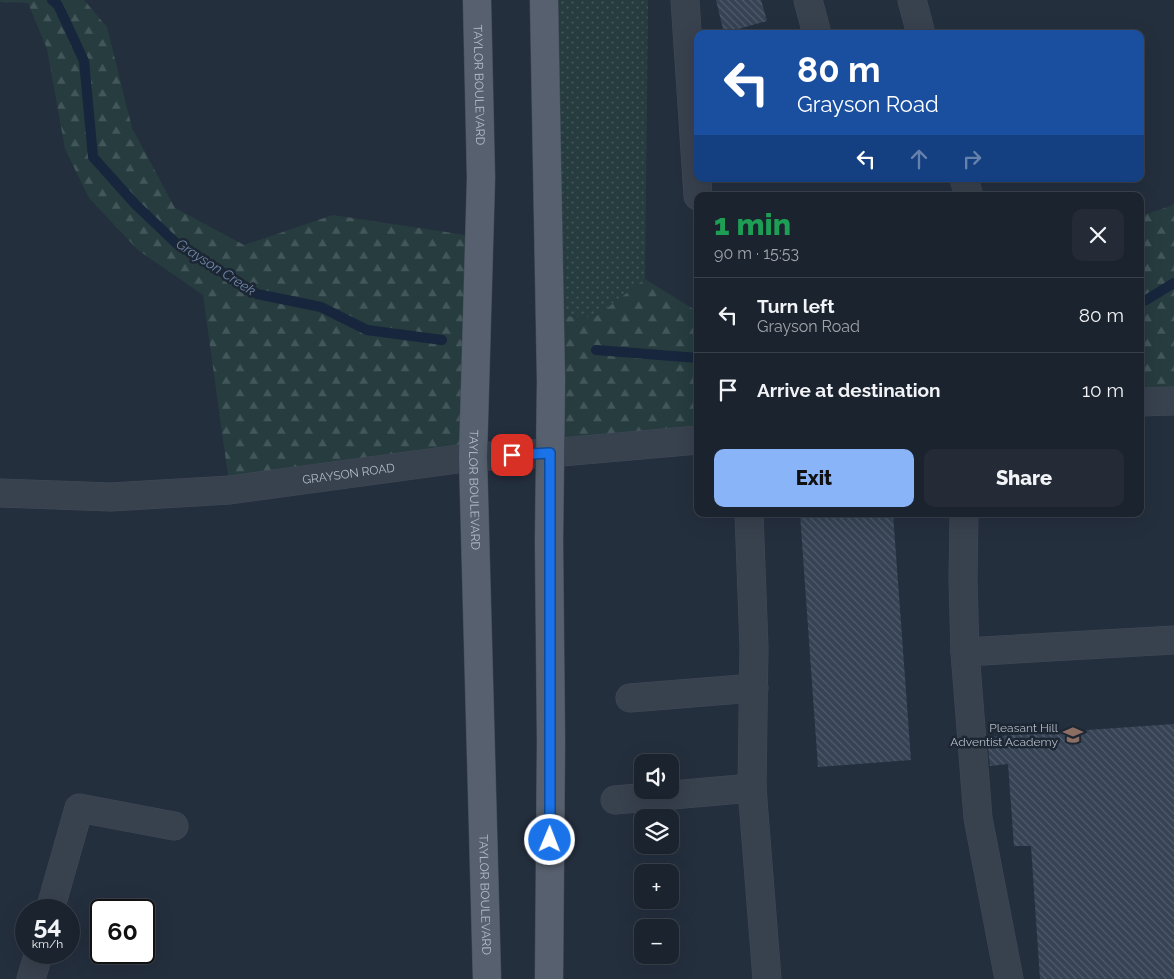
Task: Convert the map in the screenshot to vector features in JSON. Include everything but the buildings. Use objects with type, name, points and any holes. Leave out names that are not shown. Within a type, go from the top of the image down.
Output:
[{"type":"main road","name":"TAYLOR BOULEVARD","points":[[478,0],[481,178],[473,457],[487,979]]},
{"type":"main road","points":[[544,0],[551,371],[549,979]]},
{"type":"street","points":[[685,0],[693,62],[694,89]]},
{"type":"street","points":[[808,0],[816,30]]},
{"type":"street","points":[[912,0],[920,30]]},
{"type":"street","points":[[1144,402],[1174,402]]},
{"type":"street","name":"GRAYSON ROAD","points":[[0,493],[111,498],[230,490],[473,457],[550,453],[694,440]]},
{"type":"street","points":[[749,517],[754,646],[752,788],[767,979]]},
{"type":"street","points":[[964,517],[963,580],[966,652],[978,818],[1009,979]]},
{"type":"street","points":[[966,652],[1174,640]]},
{"type":"street","points":[[630,698],[754,688]]},
{"type":"street","points":[[615,800],[752,788]]},
{"type":"street","points":[[53,899],[79,808],[174,826]]},
{"type":"street","points":[[31,979],[35,964]]},
{"type":"green space","points":[[0,0],[84,0],[107,27],[132,128],[175,208],[244,245],[333,215],[479,237],[473,457],[230,490],[203,295],[138,250],[89,198],[65,149],[47,49],[28,3],[0,2]]},
{"type":"green space","points":[[544,0],[648,0],[645,279],[594,318],[550,315]]},
{"type":"green space","points":[[1174,203],[1174,401],[1144,402],[1144,215],[1171,206]]},
{"type":"green space","points":[[645,279],[694,309],[694,440],[550,453],[550,315],[594,318]]},
{"type":"waterway","name":"Grayson Creek","points":[[52,0],[58,5],[84,61],[93,157],[135,204],[177,244],[257,294],[321,307],[367,330],[442,340]]},
{"type":"waterway","name":"Grayson Creek","points":[[1144,301],[1174,283]]},
{"type":"waterway","name":"Grayson Creek","points":[[596,350],[694,358]]},
{"type":"place","name":"Pleasant Hill Adventist Academy","points":[[1073,735]]},
{"type":"route","points":[[512,455],[550,453],[550,840]]}]
